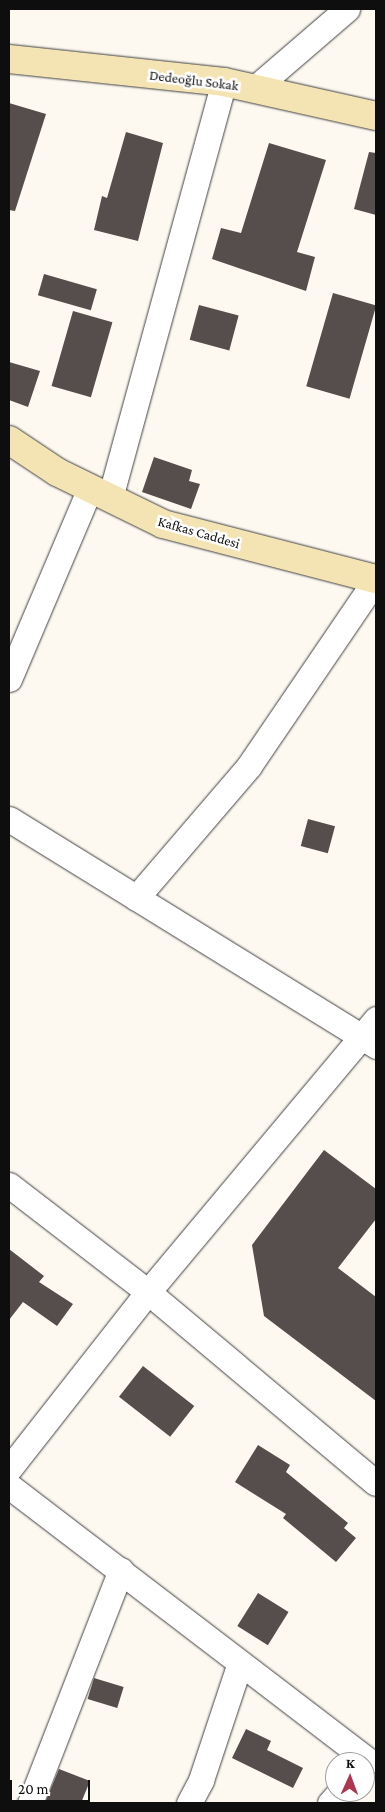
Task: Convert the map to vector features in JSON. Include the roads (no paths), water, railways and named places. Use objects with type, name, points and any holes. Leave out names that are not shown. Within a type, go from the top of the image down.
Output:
[{"type":"street","points":[[254,89],[346,9]]},
{"type":"street","name":"Dedeoğlu Sokak","points":[[9,59],[224,82],[376,116]]},
{"type":"street","points":[[9,679],[100,493],[224,82]]},
{"type":"street","name":"Kafkas Caddesi","points":[[9,440],[100,493],[163,524],[376,579]]},
{"type":"street","points":[[136,898],[249,766],[376,579]]},
{"type":"street","points":[[9,819],[136,898],[371,1034],[148,1292],[9,1469]]},
{"type":"street","points":[[9,1185],[148,1292],[376,1484]]},
{"type":"street","points":[[9,1486],[240,1663],[362,1752]]},
{"type":"street","points":[[30,1803],[121,1570]]},
{"type":"street","points":[[189,1803],[201,1780],[240,1663]]}]
